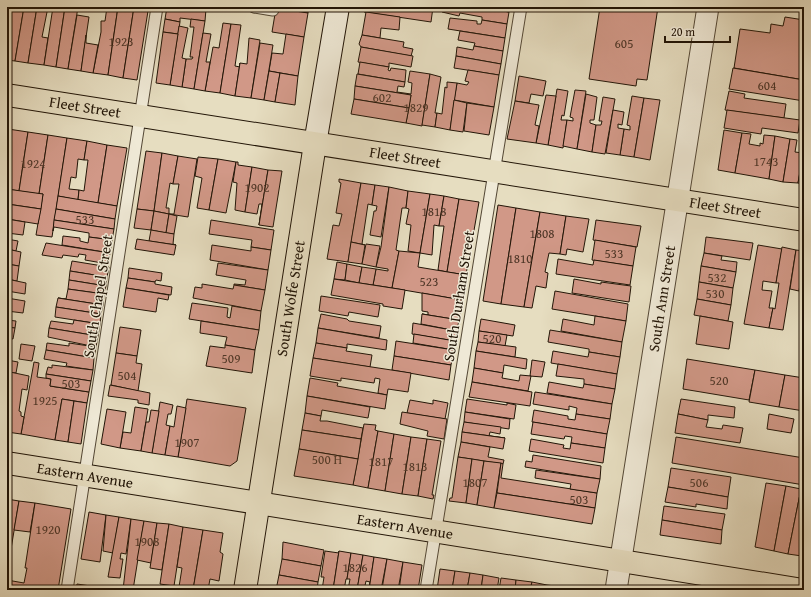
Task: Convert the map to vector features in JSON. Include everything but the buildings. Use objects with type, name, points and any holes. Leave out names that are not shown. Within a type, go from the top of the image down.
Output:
[{"type":"main road","name":"South Wolfe Street","points":[[245,590],[260,504],[338,7]]},
{"type":"main road","name":"Fleet Street","points":[[7,95],[804,220]]},
{"type":"main road","name":"Eastern Avenue","points":[[7,464],[803,590]]},
{"type":"street","name":"South Ann Street","points":[[616,590],[676,200],[708,7]]},
{"type":"lane","name":"South Chapel Street","points":[[67,590],[86,476],[157,7]]},
{"type":"lane","points":[[254,7],[273,10]]},
{"type":"lane","name":"South Durham Street","points":[[426,590],[521,7]]}]
